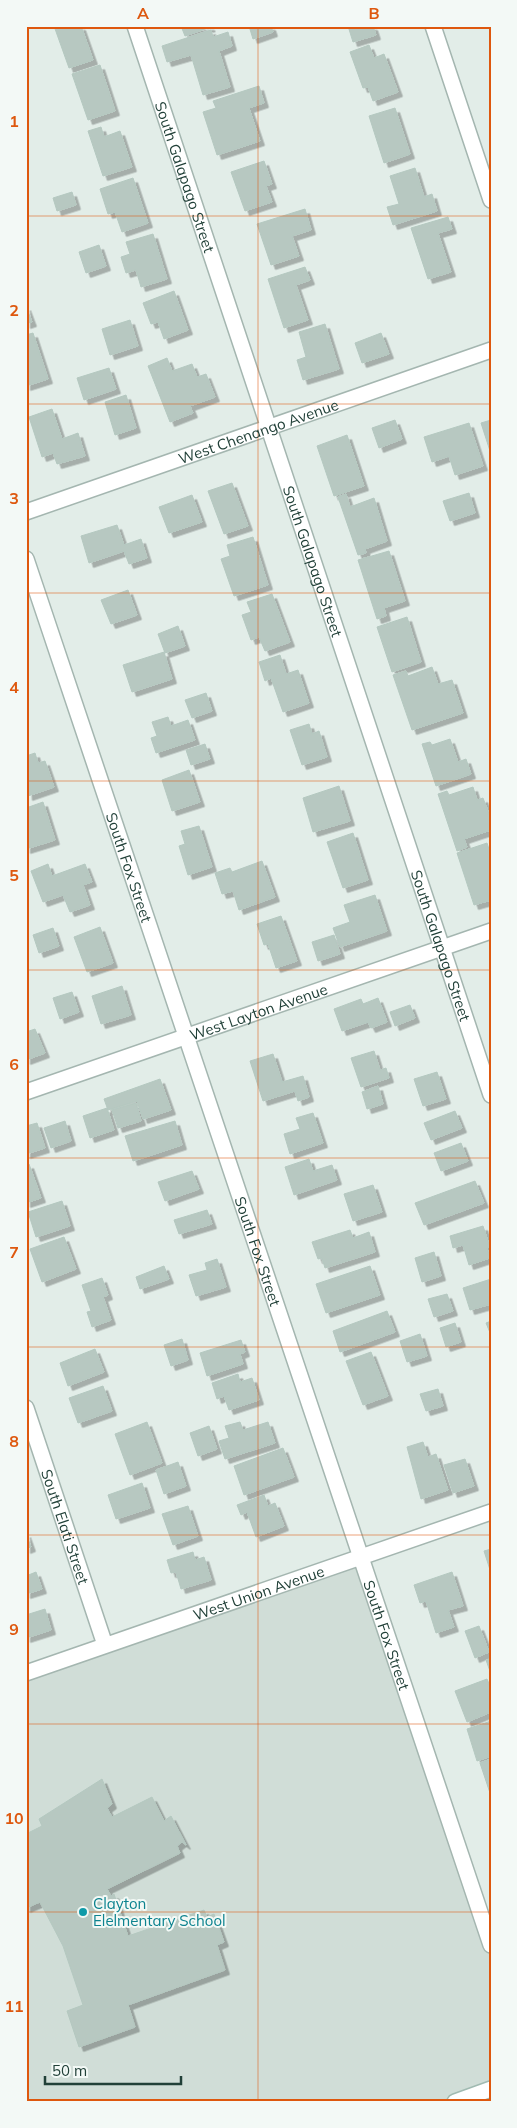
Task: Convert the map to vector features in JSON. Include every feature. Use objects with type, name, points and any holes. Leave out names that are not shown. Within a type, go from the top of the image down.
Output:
[{"type":"street","name":"South Galapago Street","points":[[134,26],[491,1096]]},
{"type":"street","points":[[433,26],[491,200]]},
{"type":"street","name":"West Chenango Avenue","points":[[26,512],[491,350]]},
{"type":"street","name":"South Fox Street","points":[[26,559],[491,1944]]},
{"type":"street","name":"West Layton Avenue","points":[[26,1092],[491,930]]},
{"type":"street","name":"South Elati Street","points":[[26,1408],[106,1645]]},
{"type":"street","name":"West Union Avenue","points":[[26,1673],[491,1512]]},
{"type":"street","points":[[455,2102],[491,2089]]},
{"type":"shaded area","points":[[361,1556],[491,1945],[491,2089],[455,2102],[26,2102],[26,1673]]},
{"type":"building","points":[[54,26],[81,26],[93,60],[69,68]]},
{"type":"building","points":[[181,26],[210,26],[211,27],[185,36]]},
{"type":"building","points":[[249,26],[271,26],[273,32],[253,39]]},
{"type":"building","points":[[348,26],[373,26],[376,35],[353,42]]},
{"type":"building","points":[[211,30],[213,37],[228,32],[232,46],[219,51],[230,87],[203,95],[191,55],[167,62],[162,46]]},
{"type":"building","points":[[369,45],[374,58],[384,54],[398,92],[373,101],[368,87],[363,88],[350,52]]},
{"type":"building","points":[[100,65],[115,111],[88,120],[72,74]]},
{"type":"building","points":[[259,86],[264,103],[249,108],[260,141],[217,155],[203,112],[216,108],[213,101]]},
{"type":"building","points":[[395,108],[410,154],[384,163],[369,116]]},
{"type":"building","points":[[101,127],[104,137],[120,131],[132,167],[103,176],[88,131]]},
{"type":"building","points":[[264,161],[272,184],[266,186],[272,202],[245,211],[231,172]]},
{"type":"building","points":[[415,168],[424,197],[432,194],[437,211],[393,225],[387,207],[399,204],[390,176]]},
{"type":"building","points":[[133,178],[148,223],[122,232],[115,212],[108,214],[100,189]]},
{"type":"building","points":[[72,192],[76,205],[57,211],[53,198]]},
{"type":"building","points":[[305,209],[311,230],[292,236],[299,256],[271,265],[257,224]]},
{"type":"building","points":[[448,217],[452,229],[438,233],[451,272],[428,279],[411,228]]},
{"type":"building","points":[[153,234],[167,279],[141,287],[136,270],[126,273],[121,257],[130,254],[126,242]]},
{"type":"building","points":[[99,245],[106,266],[86,273],[79,252]]},
{"type":"building","points":[[305,267],[310,280],[296,285],[308,320],[284,328],[268,279]]},
{"type":"building","points":[[174,291],[188,330],[164,339],[158,322],[151,324],[143,303]]},
{"type":"building","points":[[26,306],[32,322],[26,324]]},
{"type":"building","points":[[130,320],[138,346],[110,355],[102,329]]},
{"type":"building","points":[[325,324],[339,369],[303,380],[297,360],[306,357],[299,332]]},
{"type":"building","points":[[33,333],[48,379],[26,386],[26,335]]},
{"type":"building","points":[[381,333],[389,354],[362,363],[355,343]]},
{"type":"building","points":[[167,358],[172,371],[192,364],[197,377],[206,374],[215,397],[190,406],[193,413],[170,422],[148,366]]},
{"type":"building","points":[[109,368],[116,389],[84,400],[77,378]]},
{"type":"building","points":[[126,395],[136,428],[115,435],[105,402]]},
{"type":"building","points":[[52,409],[62,439],[78,433],[85,456],[57,464],[53,453],[42,457],[29,417]]},
{"type":"building","points":[[395,420],[402,439],[379,448],[372,428]]},
{"type":"building","points":[[491,420],[491,451],[490,451],[481,423]]},
{"type":"building","points":[[469,423],[483,466],[455,475],[449,456],[432,462],[424,437]]},
{"type":"building","points":[[347,435],[364,486],[334,496],[317,446]]},
{"type":"building","points":[[232,483],[248,526],[224,534],[208,491]]},
{"type":"building","points":[[469,493],[475,513],[450,521],[443,501]]},
{"type":"building","points":[[346,494],[350,507],[374,498],[387,541],[365,549],[366,553],[358,555],[338,497]]},
{"type":"building","points":[[192,495],[202,522],[169,533],[159,507]]},
{"type":"building","points":[[117,525],[124,545],[141,539],[147,558],[129,564],[124,551],[89,563],[81,536]]},
{"type":"building","points":[[253,537],[268,585],[234,596],[221,559],[230,556],[227,545]]},
{"type":"building","points":[[389,551],[405,601],[384,608],[386,616],[377,619],[358,560]]},
{"type":"building","points":[[128,590],[137,615],[111,624],[101,600]]},
{"type":"building","points":[[272,594],[290,642],[265,651],[259,637],[251,640],[242,615],[251,612],[247,602]]},
{"type":"building","points":[[407,617],[421,662],[392,672],[377,627]]},
{"type":"building","points":[[178,626],[185,646],[165,653],[158,634]]},
{"type":"building","points":[[164,652],[172,679],[132,692],[123,665]]},
{"type":"building","points":[[280,655],[286,674],[298,670],[309,703],[283,712],[271,678],[265,681],[259,662]]},
{"type":"building","points":[[432,667],[438,684],[452,680],[463,713],[412,730],[393,675],[406,671],[408,676]]},
{"type":"building","points":[[206,693],[212,711],[192,718],[185,700]]},
{"type":"building","points":[[168,717],[171,726],[188,720],[195,740],[156,753],[151,738],[157,736],[152,722]]},
{"type":"building","points":[[309,724],[312,734],[319,731],[327,757],[302,765],[290,730]]},
{"type":"building","points":[[450,739],[458,762],[466,759],[471,774],[436,786],[422,744],[430,742],[432,745]]},
{"type":"building","points":[[205,744],[210,759],[191,765],[186,750]]},
{"type":"building","points":[[35,753],[38,763],[45,761],[54,787],[28,796],[26,756]]},
{"type":"building","points":[[189,770],[200,802],[172,811],[162,780]]},
{"type":"building","points":[[339,786],[350,821],[313,832],[303,798]]},
{"type":"building","points":[[473,787],[477,800],[483,798],[491,819],[491,830],[464,839],[467,847],[457,851],[438,794],[447,791],[449,795]]},
{"type":"building","points":[[43,802],[55,840],[26,849],[26,808]]},
{"type":"building","points":[[199,826],[212,867],[188,875],[179,846],[185,844],[181,831]]},
{"type":"building","points":[[353,833],[368,880],[343,888],[327,842]]},
{"type":"building","points":[[487,843],[491,855],[491,900],[474,905],[457,853]]},
{"type":"building","points":[[262,861],[275,897],[239,910],[233,891],[222,894],[215,873],[230,868],[232,872]]},
{"type":"building","points":[[48,864],[52,876],[85,864],[92,882],[83,885],[90,905],[70,912],[63,895],[43,902],[31,871]]},
{"type":"building","points":[[375,895],[387,931],[340,947],[333,928],[350,922],[344,905]]},
{"type":"building","points":[[281,916],[297,961],[276,968],[268,944],[264,945],[257,924]]},
{"type":"building","points":[[100,927],[113,963],[87,972],[74,937]]},
{"type":"building","points":[[53,928],[59,946],[39,953],[33,935]]},
{"type":"building","points":[[334,935],[340,954],[318,961],[312,942]]},
{"type":"building","points":[[122,986],[131,1015],[101,1024],[92,996]]},
{"type":"building","points":[[72,992],[79,1012],[60,1019],[53,998]]},
{"type":"building","points":[[378,998],[387,1022],[371,1028],[368,1022],[342,1031],[334,1009],[361,999],[363,1004]]},
{"type":"building","points":[[410,1005],[415,1018],[395,1026],[390,1012]]},
{"type":"building","points":[[35,1029],[45,1053],[26,1060],[26,1032]]},
{"type":"building","points":[[374,1051],[380,1070],[386,1068],[389,1078],[361,1087],[351,1058]]},
{"type":"building","points":[[273,1054],[282,1082],[303,1076],[309,1097],[298,1101],[295,1091],[263,1101],[250,1061]]},
{"type":"building","points":[[437,1072],[446,1099],[423,1106],[414,1079]]},
{"type":"building","points":[[160,1079],[171,1110],[143,1119],[137,1101],[108,1110],[104,1099]]},
{"type":"building","points":[[378,1086],[383,1104],[367,1109],[362,1092]]},
{"type":"building","points":[[136,1103],[141,1121],[118,1128],[112,1110]]},
{"type":"building","points":[[107,1108],[114,1130],[90,1138],[83,1116]]},
{"type":"building","points":[[455,1111],[462,1128],[431,1140],[424,1123]]},
{"type":"building","points":[[313,1113],[323,1143],[290,1154],[284,1134],[300,1129],[296,1118]]},
{"type":"building","points":[[65,1121],[71,1141],[51,1148],[44,1128]]},
{"type":"building","points":[[175,1121],[182,1145],[133,1161],[125,1136]]},
{"type":"building","points":[[37,1123],[45,1148],[26,1154],[26,1126]]},
{"type":"building","points":[[461,1143],[468,1161],[441,1171],[434,1153]]},
{"type":"building","points":[[309,1159],[313,1171],[332,1165],[337,1180],[294,1195],[285,1167]]},
{"type":"building","points":[[29,1164],[41,1198],[26,1203],[26,1165]]},
{"type":"building","points":[[192,1171],[199,1189],[165,1201],[158,1182]]},
{"type":"building","points":[[475,1181],[484,1203],[424,1225],[415,1203]]},
{"type":"building","points":[[373,1185],[382,1212],[353,1221],[344,1194]]},
{"type":"building","points":[[62,1201],[70,1226],[36,1237],[28,1212]]},
{"type":"building","points":[[207,1210],[212,1224],[179,1234],[174,1220]]},
{"type":"building","points":[[483,1226],[490,1247],[487,1248],[490,1258],[469,1265],[463,1245],[453,1248],[450,1236]]},
{"type":"building","points":[[350,1230],[353,1238],[369,1232],[375,1252],[325,1268],[322,1258],[318,1259],[312,1242]]},
{"type":"building","points":[[64,1237],[76,1269],[42,1282],[30,1249]]},
{"type":"building","points":[[434,1252],[441,1276],[422,1282],[415,1258]]},
{"type":"building","points":[[217,1259],[226,1287],[196,1296],[189,1275],[207,1270],[205,1263]]},
{"type":"building","points":[[164,1266],[169,1279],[140,1289],[136,1277]]},
{"type":"building","points":[[370,1266],[380,1295],[326,1313],[316,1284]]},
{"type":"building","points":[[102,1278],[108,1295],[103,1297],[111,1320],[92,1327],[87,1312],[91,1311],[82,1285]]},
{"type":"building","points":[[491,1279],[491,1304],[470,1310],[463,1288]]},
{"type":"building","points":[[447,1294],[453,1311],[434,1317],[428,1299]]},
{"type":"building","points":[[387,1311],[395,1332],[340,1352],[333,1331]]},
{"type":"building","points":[[491,1321],[491,1335],[486,1323]]},
{"type":"building","points":[[455,1323],[461,1342],[446,1347],[440,1328]]},
{"type":"building","points":[[420,1334],[427,1356],[407,1362],[400,1341]]},
{"type":"building","points":[[182,1339],[188,1360],[171,1366],[164,1345]]},
{"type":"building","points":[[241,1340],[245,1352],[240,1354],[243,1364],[207,1376],[200,1353]]},
{"type":"building","points":[[95,1349],[104,1372],[68,1386],[60,1363]]},
{"type":"building","points":[[371,1352],[388,1396],[363,1405],[346,1361]]},
{"type":"building","points":[[238,1374],[240,1382],[252,1378],[259,1400],[229,1410],[224,1396],[217,1399],[212,1383]]},
{"type":"building","points":[[103,1386],[112,1411],[78,1423],[69,1398]]},
{"type":"building","points":[[438,1389],[443,1406],[426,1411],[420,1394]]},
{"type":"building","points":[[147,1422],[162,1463],[130,1475],[115,1434]]},
{"type":"building","points":[[240,1422],[243,1430],[268,1422],[275,1443],[225,1459],[219,1441],[229,1438],[225,1426]]},
{"type":"building","points":[[209,1426],[217,1449],[198,1456],[190,1433]]},
{"type":"building","points":[[423,1442],[428,1457],[436,1454],[448,1490],[421,1499],[407,1447]]},
{"type":"building","points":[[283,1448],[294,1477],[244,1495],[234,1466]]},
{"type":"building","points":[[465,1459],[474,1486],[453,1493],[444,1465]]},
{"type":"building","points":[[178,1462],[186,1486],[164,1494],[156,1470]]},
{"type":"building","points":[[142,1483],[150,1508],[116,1519],[108,1495]]},
{"type":"building","points":[[264,1495],[268,1506],[275,1503],[284,1526],[256,1537],[247,1512],[241,1515],[237,1505]]},
{"type":"building","points":[[188,1506],[198,1536],[173,1545],[162,1514]]},
{"type":"building","points":[[26,1533],[31,1547],[26,1549]]},
{"type":"building","points":[[491,1549],[491,1573],[484,1551]]},
{"type":"building","points":[[193,1552],[195,1560],[204,1557],[211,1580],[181,1589],[176,1572],[171,1573],[167,1560]]},
{"type":"building","points":[[36,1572],[42,1589],[26,1594],[26,1576]]},
{"type":"building","points":[[452,1572],[463,1606],[448,1610],[454,1627],[436,1633],[426,1601],[420,1603],[414,1585]]},
{"type":"building","points":[[45,1609],[51,1630],[26,1638],[26,1615]]},
{"type":"building","points":[[479,1626],[489,1652],[475,1658],[465,1631]]},
{"type":"building","points":[[491,1659],[491,1674],[486,1660]]},
{"type":"building","points":[[487,1679],[491,1688],[491,1712],[467,1722],[455,1691]]},
{"type":"building","points":[[491,1721],[491,1756],[477,1761],[467,1729]]},
{"type":"building","points":[[491,1759],[491,1796],[480,1763]]},
{"type":"building","name":"Clayton Elelmentary School","points":[[102,1779],[112,1804],[107,1808],[112,1817],[152,1797],[164,1821],[171,1816],[186,1845],[182,1842],[177,1846],[180,1853],[107,1889],[111,1896],[114,1894],[128,1936],[204,1910],[207,1917],[214,1914],[224,1942],[217,1945],[225,1970],[128,2005],[135,2027],[79,2047],[67,2011],[83,2005],[63,1946],[40,1902],[26,1908],[26,1834],[42,1826],[39,1819]]},
{"type":"place","name":"Clayton Elelmentary School","points":[[83,1912]]}]
